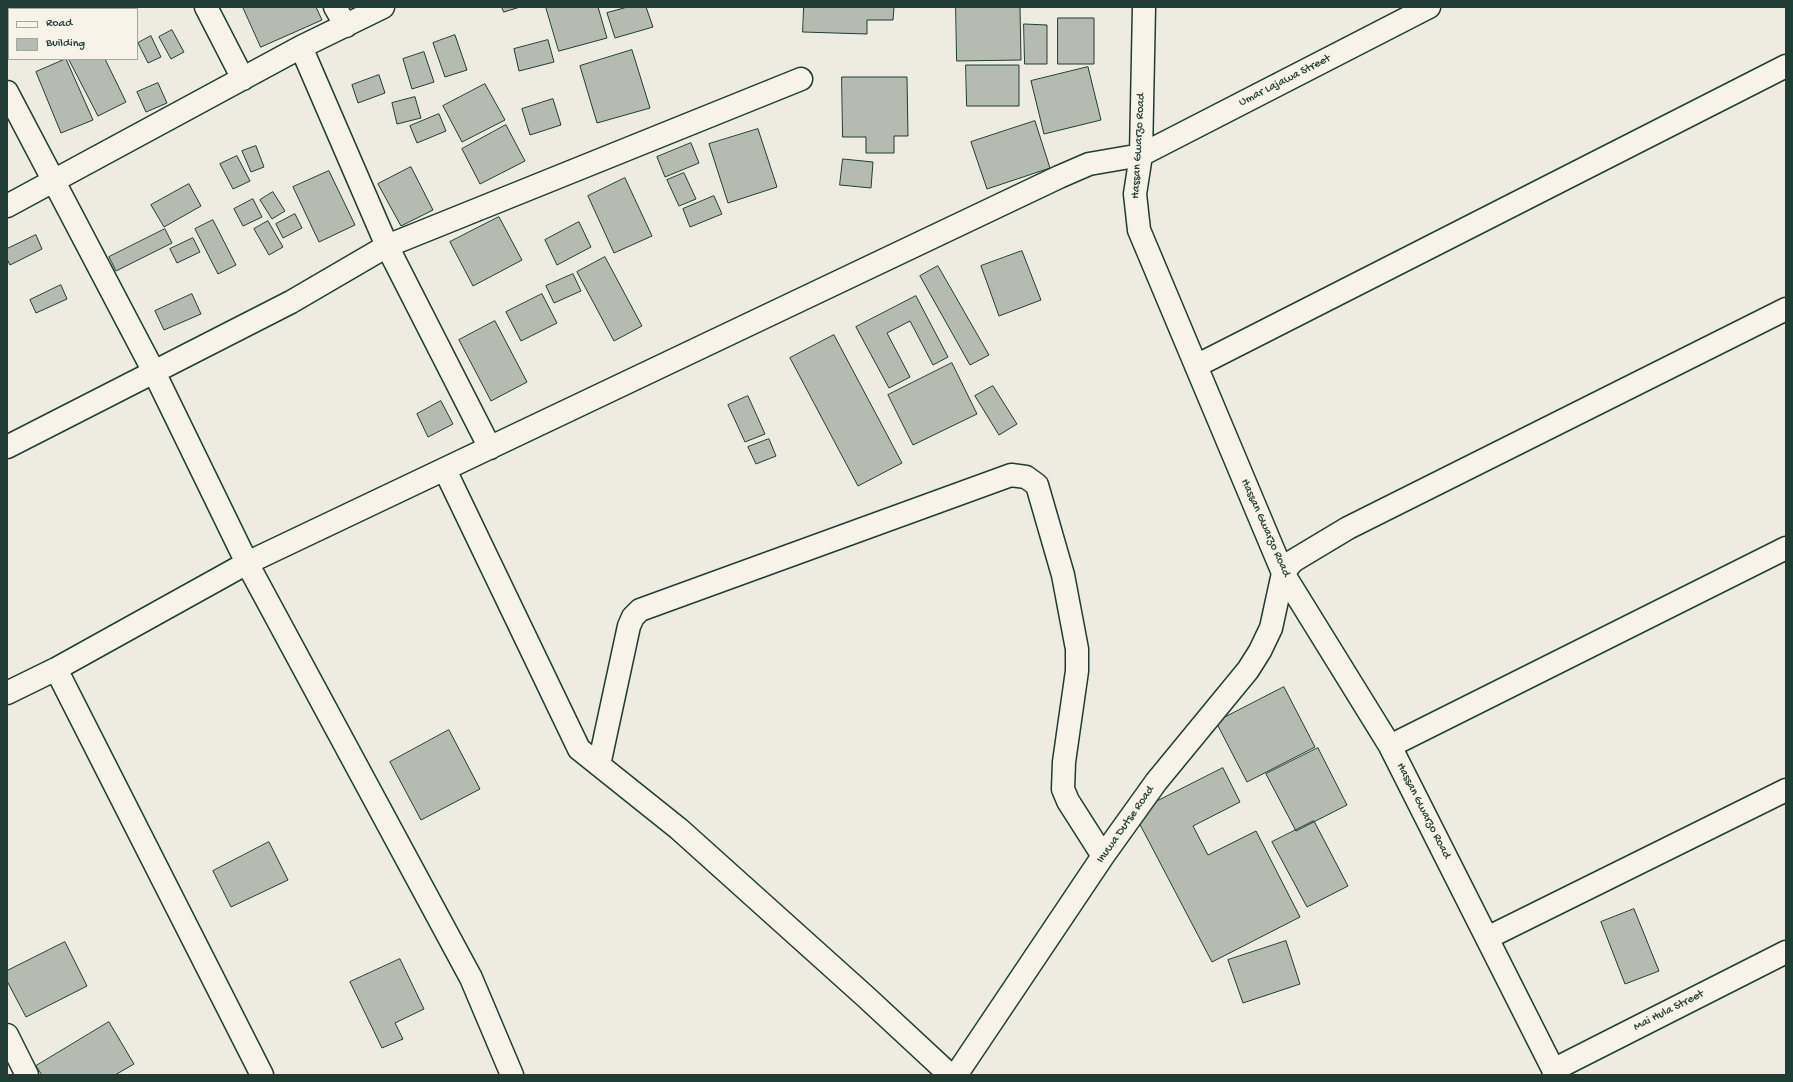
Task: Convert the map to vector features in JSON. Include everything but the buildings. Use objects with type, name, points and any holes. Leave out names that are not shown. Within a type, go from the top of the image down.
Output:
[{"type":"street","points":[[206,7],[243,79]]},
{"type":"street","points":[[7,206],[54,182],[301,47],[340,16],[383,7]]},
{"type":"street","name":"Hassan Gwarzo Road","points":[[1144,7],[1141,155],[1135,194],[1139,230],[1283,573],[1390,746],[1554,1072]]},
{"type":"street","name":"Umar Lajawa Street","points":[[7,693],[56,669],[247,563],[1059,177],[1089,164],[1141,155],[1429,7]]},
{"type":"street","points":[[301,47],[387,246],[490,448]]},
{"type":"street","points":[[1196,366],[1786,66]]},
{"type":"street","points":[[7,447],[291,302],[387,246],[801,79]]},
{"type":"street","points":[[7,92],[154,372],[247,563],[471,978],[512,1075]]},
{"type":"street","points":[[1283,573],[1293,562],[1348,528],[1786,309]]},
{"type":"street","points":[[445,470],[579,749],[679,829],[860,991],[950,1075]]},
{"type":"street","points":[[599,765],[629,626],[633,617],[640,610],[1011,475],[1026,477],[1037,485],[1063,575],[1077,649],[1077,671],[1064,762],[1063,789],[1068,801],[1104,856]]},
{"type":"street","points":[[1390,746],[1786,548]]},
{"type":"street","name":"Inuwa Dutse Road","points":[[956,1075],[1104,856],[1156,782],[1248,670],[1260,651],[1271,628],[1283,573]]},
{"type":"street","points":[[56,669],[262,1075]]},
{"type":"street","points":[[1487,938],[1786,790]]},
{"type":"street","name":"Mai Hula Street","points":[[1554,1072],[1786,952]]},
{"type":"street","points":[[7,1035],[28,1075]]}]
